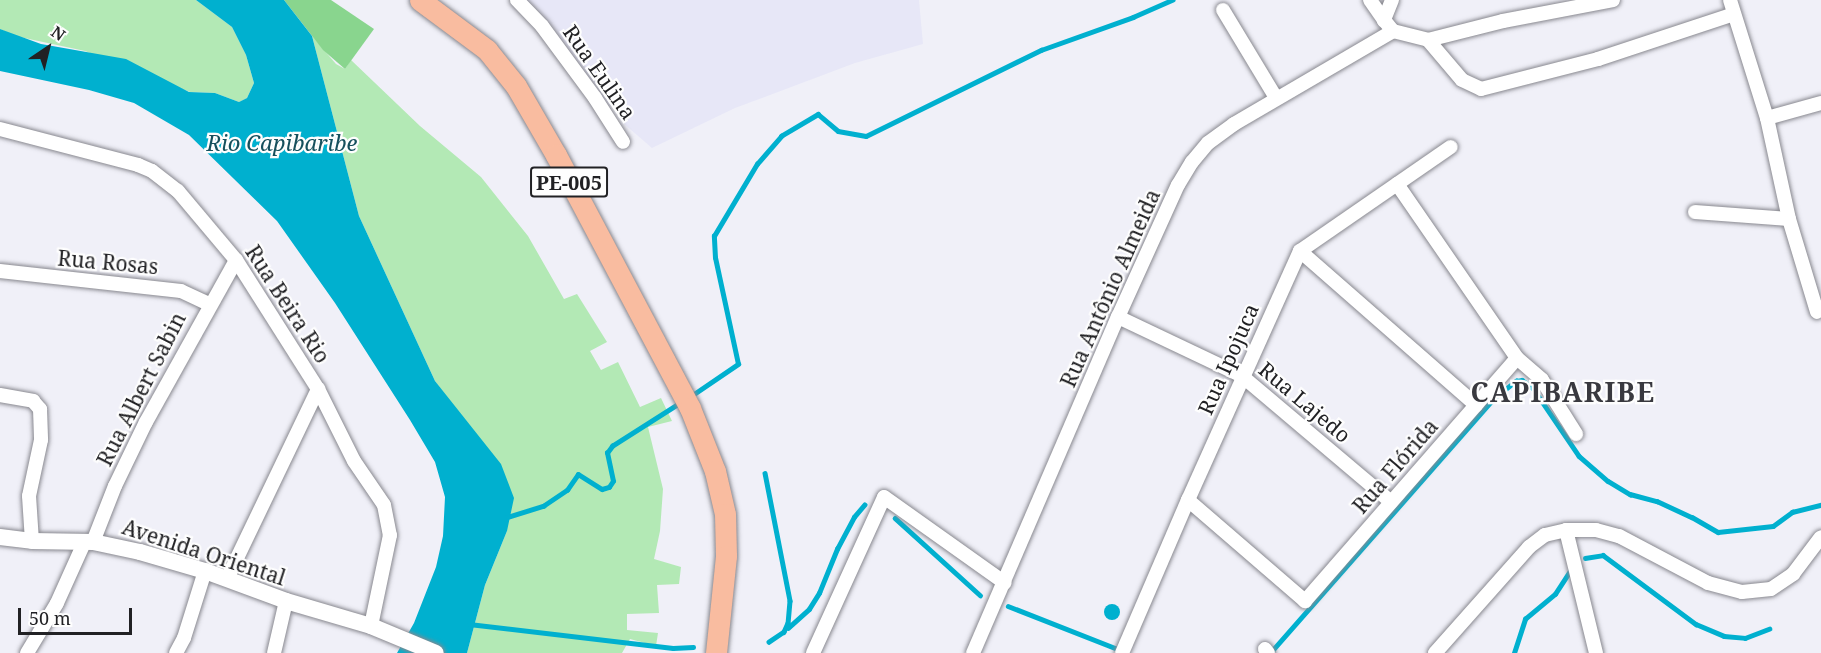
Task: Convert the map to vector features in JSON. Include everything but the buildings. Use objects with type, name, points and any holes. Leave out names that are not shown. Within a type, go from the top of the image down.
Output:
[{"type":"main road","name":"PE-005","points":[[420,0],[487,50],[516,86],[556,155],[686,400],[715,471],[725,514],[726,556],[716,653]]},
{"type":"street","name":"Rua Eulina","points":[[518,0],[542,26],[595,98],[623,142]]},
{"type":"street","points":[[1370,0],[1393,31],[1428,40],[1503,21],[1613,0]]},
{"type":"street","points":[[1384,20],[1392,0]]},
{"type":"street","points":[[1730,0],[1767,118],[1789,219],[1817,312]]},
{"type":"street","points":[[1223,10],[1276,98]]},
{"type":"street","points":[[1428,40],[1462,80],[1481,89],[1598,59],[1734,14]]},
{"type":"street","name":"Rua Antônio Almeida","points":[[973,653],[1118,317],[1179,185],[1192,162],[1208,143],[1276,98],[1393,31]]},
{"type":"street","points":[[1767,118],[1821,103]]},
{"type":"street","name":"Rua Beira Rio","points":[[0,129],[138,165],[152,171],[178,191],[236,260],[318,389],[354,461],[380,497],[386,513],[390,535],[371,626]]},
{"type":"street","points":[[1451,147],[1300,251],[1476,405]]},
{"type":"street","points":[[1397,184],[1517,358],[1542,380],[1576,434]]},
{"type":"street","points":[[1695,212],[1789,219]]},
{"type":"street","name":"Rua Ipojuca","points":[[1122,653],[1242,376],[1300,251]]},
{"type":"street","name":"Rua Albert Sabin","points":[[27,653],[57,603],[89,542],[114,486],[209,304],[236,260]]},
{"type":"street","name":"Rua Rosas","points":[[0,271],[170,289],[181,291],[209,304]]},
{"type":"street","name":"Rua Lajedo","points":[[1118,317],[1242,376],[1391,502]]},
{"type":"street","name":"Rua Flórida","points":[[1188,500],[1305,601],[1517,358]]},
{"type":"street","points":[[227,579],[318,389]]},
{"type":"street","points":[[0,395],[33,402],[40,409],[41,440],[29,496],[32,541]]},
{"type":"street","points":[[813,653],[884,497],[1005,583]]},
{"type":"street","points":[[1435,653],[1529,547],[1545,535],[1566,530],[1596,530],[1619,536],[1708,583],[1742,592],[1771,589],[1793,574],[1821,538]]},
{"type":"street","points":[[1566,530],[1596,653]]},
{"type":"street","name":"Avenida Oriental","points":[[0,537],[32,541],[89,542],[205,571],[286,601],[371,626],[436,653]]},
{"type":"street","points":[[176,653],[184,638],[205,571]]},
{"type":"street","points":[[274,653],[286,601]]},
{"type":"shaded area","points":[[525,0],[919,0],[923,44],[855,63],[735,108],[652,148],[623,123],[621,111],[605,104]]},
{"type":"green space","points":[[0,0],[196,0],[232,27],[246,55],[254,83],[247,98],[239,102],[215,93],[190,92],[85,51],[15,36],[0,29]]},
{"type":"green space","points":[[284,0],[331,0],[374,29],[345,69],[323,50]]},
{"type":"green space","points":[[312,36],[336,64],[345,69],[351,60],[420,126],[481,177],[528,236],[564,299],[577,294],[607,342],[590,351],[601,370],[618,362],[640,407],[661,398],[672,421],[648,427],[663,489],[660,531],[654,559],[681,567],[679,584],[657,585],[659,613],[627,614],[627,630],[658,633],[656,646],[630,639],[622,653],[467,653],[485,585],[507,531],[465,422],[435,381],[359,216]]},
{"type":"water","name":"Rio Capibaribe","points":[[196,0],[284,0],[312,36],[359,216],[435,381],[501,464],[514,498],[507,531],[485,585],[467,653],[397,653],[414,623],[436,567],[443,536],[445,497],[435,462],[410,420],[335,303],[277,221],[189,135],[134,103],[89,90],[0,71],[0,29],[41,44],[126,59],[189,92],[215,93],[239,102],[247,98],[254,83],[246,55],[232,27]]},
{"type":"water","points":[[1112,604],[1118,606],[1120,612],[1118,618],[1112,620],[1106,618],[1104,612],[1106,606]]},
{"type":"waterway","points":[[691,396],[738,364],[715,258],[714,236],[757,164],[781,136],[818,114],[838,131],[866,136],[1041,50],[1133,17],[1172,0]]},
{"type":"waterway","points":[[1270,653],[1494,398],[1516,381],[1522,380],[1533,388],[1579,456],[1608,481],[1630,494],[1657,501],[1692,517],[1718,532],[1773,526],[1792,512],[1821,505]]},
{"type":"waterway","points":[[507,517],[543,506],[567,490],[578,474],[602,489],[609,487],[613,481],[607,453],[612,446],[681,402]]},
{"type":"waterway","points":[[765,473],[790,601],[788,623],[784,632],[769,642]]},
{"type":"waterway","points":[[788,628],[809,609],[819,593],[837,549],[854,517],[864,505]]},
{"type":"waterway","points":[[895,518],[980,595]]},
{"type":"waterway","points":[[1585,558],[1603,555],[1696,624],[1724,636],[1745,638],[1769,629]]},
{"type":"waterway","points":[[1514,653],[1525,619],[1555,594],[1570,571]]},
{"type":"waterway","points":[[1008,606],[1118,649]]},
{"type":"waterway","points":[[469,624],[673,648],[693,647]]},
{"type":"district","name":"CAPIBARIBE","points":[[1563,392]]}]
